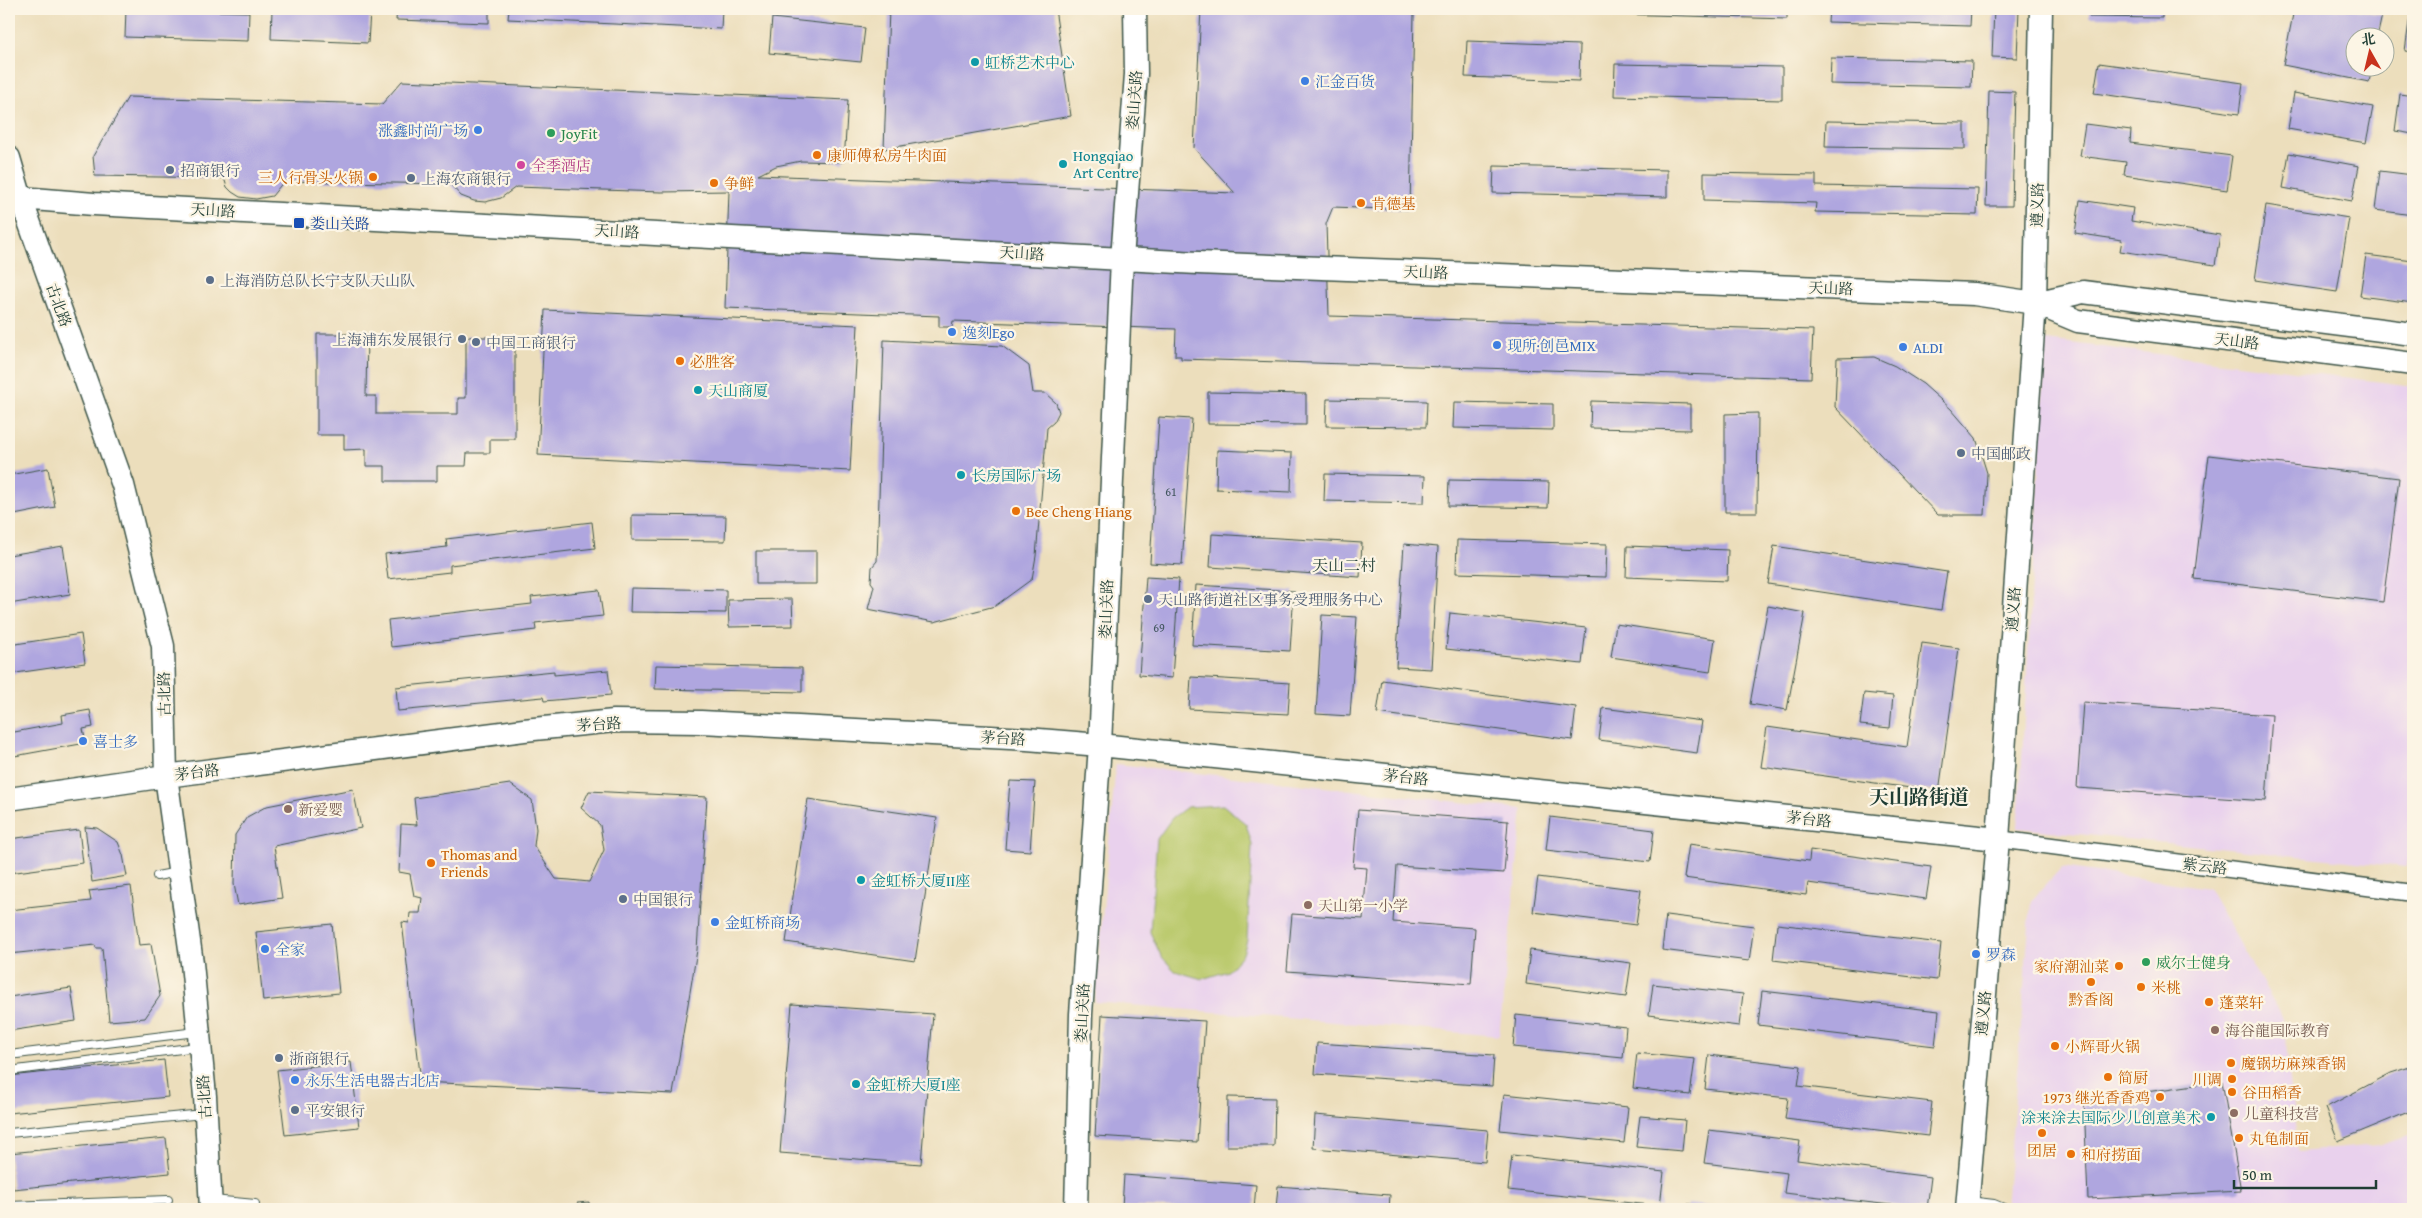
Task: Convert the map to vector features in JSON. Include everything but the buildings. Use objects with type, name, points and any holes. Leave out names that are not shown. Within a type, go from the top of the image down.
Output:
[{"type":"street","name":"娄山关路","points":[[1076,1209],[1081,1014],[1100,745],[1122,259],[1136,74],[1135,9]]},
{"type":"street","name":"遵义路","points":[[1967,1205],[1998,839],[2035,303],[2041,9]]},
{"type":"street","name":"古北路","points":[[9,158],[13,195],[123,485],[163,646],[166,776],[192,963],[211,1204]]},
{"type":"street","name":"天山路","points":[[13,195],[1122,259],[1964,294],[2035,303],[2078,321],[2413,364]]},
{"type":"street","name":"天山路","points":[[2035,303],[2083,292],[2413,334]]},
{"type":"street","name":"茅台路","points":[[9,799],[166,776],[524,730],[614,721],[701,722],[1027,739],[1100,745],[1998,839]]},
{"type":"street","name":"紫云路","points":[[1998,839],[2413,893]]},
{"type":"lane","points":[[157,876],[180,872]]},
{"type":"lane","points":[[9,1055],[199,1039]]},
{"type":"lane","points":[[9,1071],[199,1039]]},
{"type":"lane","points":[[9,1133],[205,1114]]},
{"type":"lane","points":[[9,1206],[168,1200]]},
{"type":"lane","points":[[211,1204],[255,1204]]},
{"type":"lane","points":[[1967,1205],[1994,1204],[2006,1209]]},
{"type":"shaded area","points":[[2046,340],[2413,386],[2413,810],[2407,867],[2018,828]]},
{"type":"shaded area","name":"天山第一小学","points":[[1116,764],[1523,809],[1499,1036],[1095,1002]]},
{"type":"shaded area","points":[[2062,867],[2208,888],[2283,1018],[2298,1152],[2379,1145],[2413,1134],[2413,1209],[2006,1209],[2031,901]]},
{"type":"green space","points":[[1223,805],[1246,824],[1252,845],[1247,940],[1243,954],[1228,971],[1202,979],[1175,971],[1161,956],[1150,932],[1157,839],[1172,818],[1187,807]]},
{"type":"place","name":"虹桥艺术中心","points":[[975,62]]},
{"type":"place","name":"汇金百货","points":[[1305,81]]},
{"type":"place","name":"涨鑫时尚广场","points":[[478,130]]},
{"type":"place","name":"JoyFit","points":[[551,133]]},
{"type":"place","name":"康师傅私房牛肉面","points":[[817,155]]},
{"type":"place","name":"Hongqiao Art Centre","points":[[1063,164]]},
{"type":"place","name":"全季酒店","points":[[521,165]]},
{"type":"place","name":"招商银行","points":[[170,170]]},
{"type":"place","name":"三人行骨头火锅","points":[[373,177]]},
{"type":"place","name":"上海农商银行","points":[[411,178]]},
{"type":"place","name":"争鲜","points":[[714,183]]},
{"type":"place","name":"肯德基","points":[[1361,203]]},
{"type":"place","name":"娄山关路","points":[[299,223]]},
{"type":"place","name":"上海消防总队长宁支队天山队","points":[[210,280]]},
{"type":"place","name":"逸刻Ego","points":[[952,332]]},
{"type":"place","name":"上海浦东发展银行","points":[[462,339]]},
{"type":"place","name":"中国工商银行","points":[[476,342]]},
{"type":"place","name":"现所·创邑MIX","points":[[1497,345]]},
{"type":"place","name":"ALDI","points":[[1903,347]]},
{"type":"place","name":"必胜客","points":[[680,361]]},
{"type":"place","name":"天山商厦","points":[[698,390]]},
{"type":"place","name":"中国邮政","points":[[1961,453]]},
{"type":"place","name":"长房国际广场","points":[[961,475]]},
{"type":"place","name":"Bee Cheng Hiang","points":[[1016,511]]},
{"type":"place","name":"天山路街道社区事务受理服务中心","points":[[1148,599]]},
{"type":"place","name":"喜士多","points":[[83,741]]},
{"type":"place","name":"新爱婴","points":[[288,809]]},
{"type":"place","name":"Thomas and Friends","points":[[431,863]]},
{"type":"place","name":"金虹桥大厦II座","points":[[861,880]]},
{"type":"place","name":"中国银行","points":[[623,899]]},
{"type":"place","name":"天山第一小学","points":[[1308,905]]},
{"type":"place","name":"金虹桥商场","points":[[715,922]]},
{"type":"place","name":"全家","points":[[265,949]]},
{"type":"place","name":"罗森","points":[[1976,954]]},
{"type":"place","name":"威尔士健身","points":[[2146,962]]},
{"type":"place","name":"家府潮汕菜","points":[[2119,966]]},
{"type":"place","name":"黔香阁","points":[[2091,982]]},
{"type":"place","name":"米桃","points":[[2141,987]]},
{"type":"place","name":"蓬菜轩","points":[[2209,1002]]},
{"type":"place","name":"海谷龍国际教育","points":[[2215,1030]]},
{"type":"place","name":"小辉哥火锅","points":[[2055,1046]]},
{"type":"place","name":"浙商银行","points":[[279,1058]]},
{"type":"place","name":"魔锅坊麻辣香锅","points":[[2231,1063]]},
{"type":"place","name":"简厨","points":[[2108,1077]]},
{"type":"place","name":"川调","points":[[2232,1079]]},
{"type":"place","name":"永乐生活电器古北店","points":[[295,1080]]},
{"type":"place","name":"金虹桥大厦I座","points":[[856,1084]]},
{"type":"place","name":"谷田稻香","points":[[2232,1092]]},
{"type":"place","name":"1973 继光香香鸡","points":[[2160,1097]]},
{"type":"place","name":"平安银行","points":[[295,1110]]},
{"type":"place","name":"儿童科技营","points":[[2234,1113]]},
{"type":"place","name":"涂来涂去国际少儿创意美术","points":[[2211,1117]]},
{"type":"place","name":"团居","points":[[2042,1133]]},
{"type":"place","name":"丸龟制面","points":[[2239,1138]]},
{"type":"place","name":"和府捞面","points":[[2071,1154]]},
{"type":"district","name":"天山二村","points":[[1344,565]]},
{"type":"district","name":"天山路街道","points":[[1919,796]]}]
